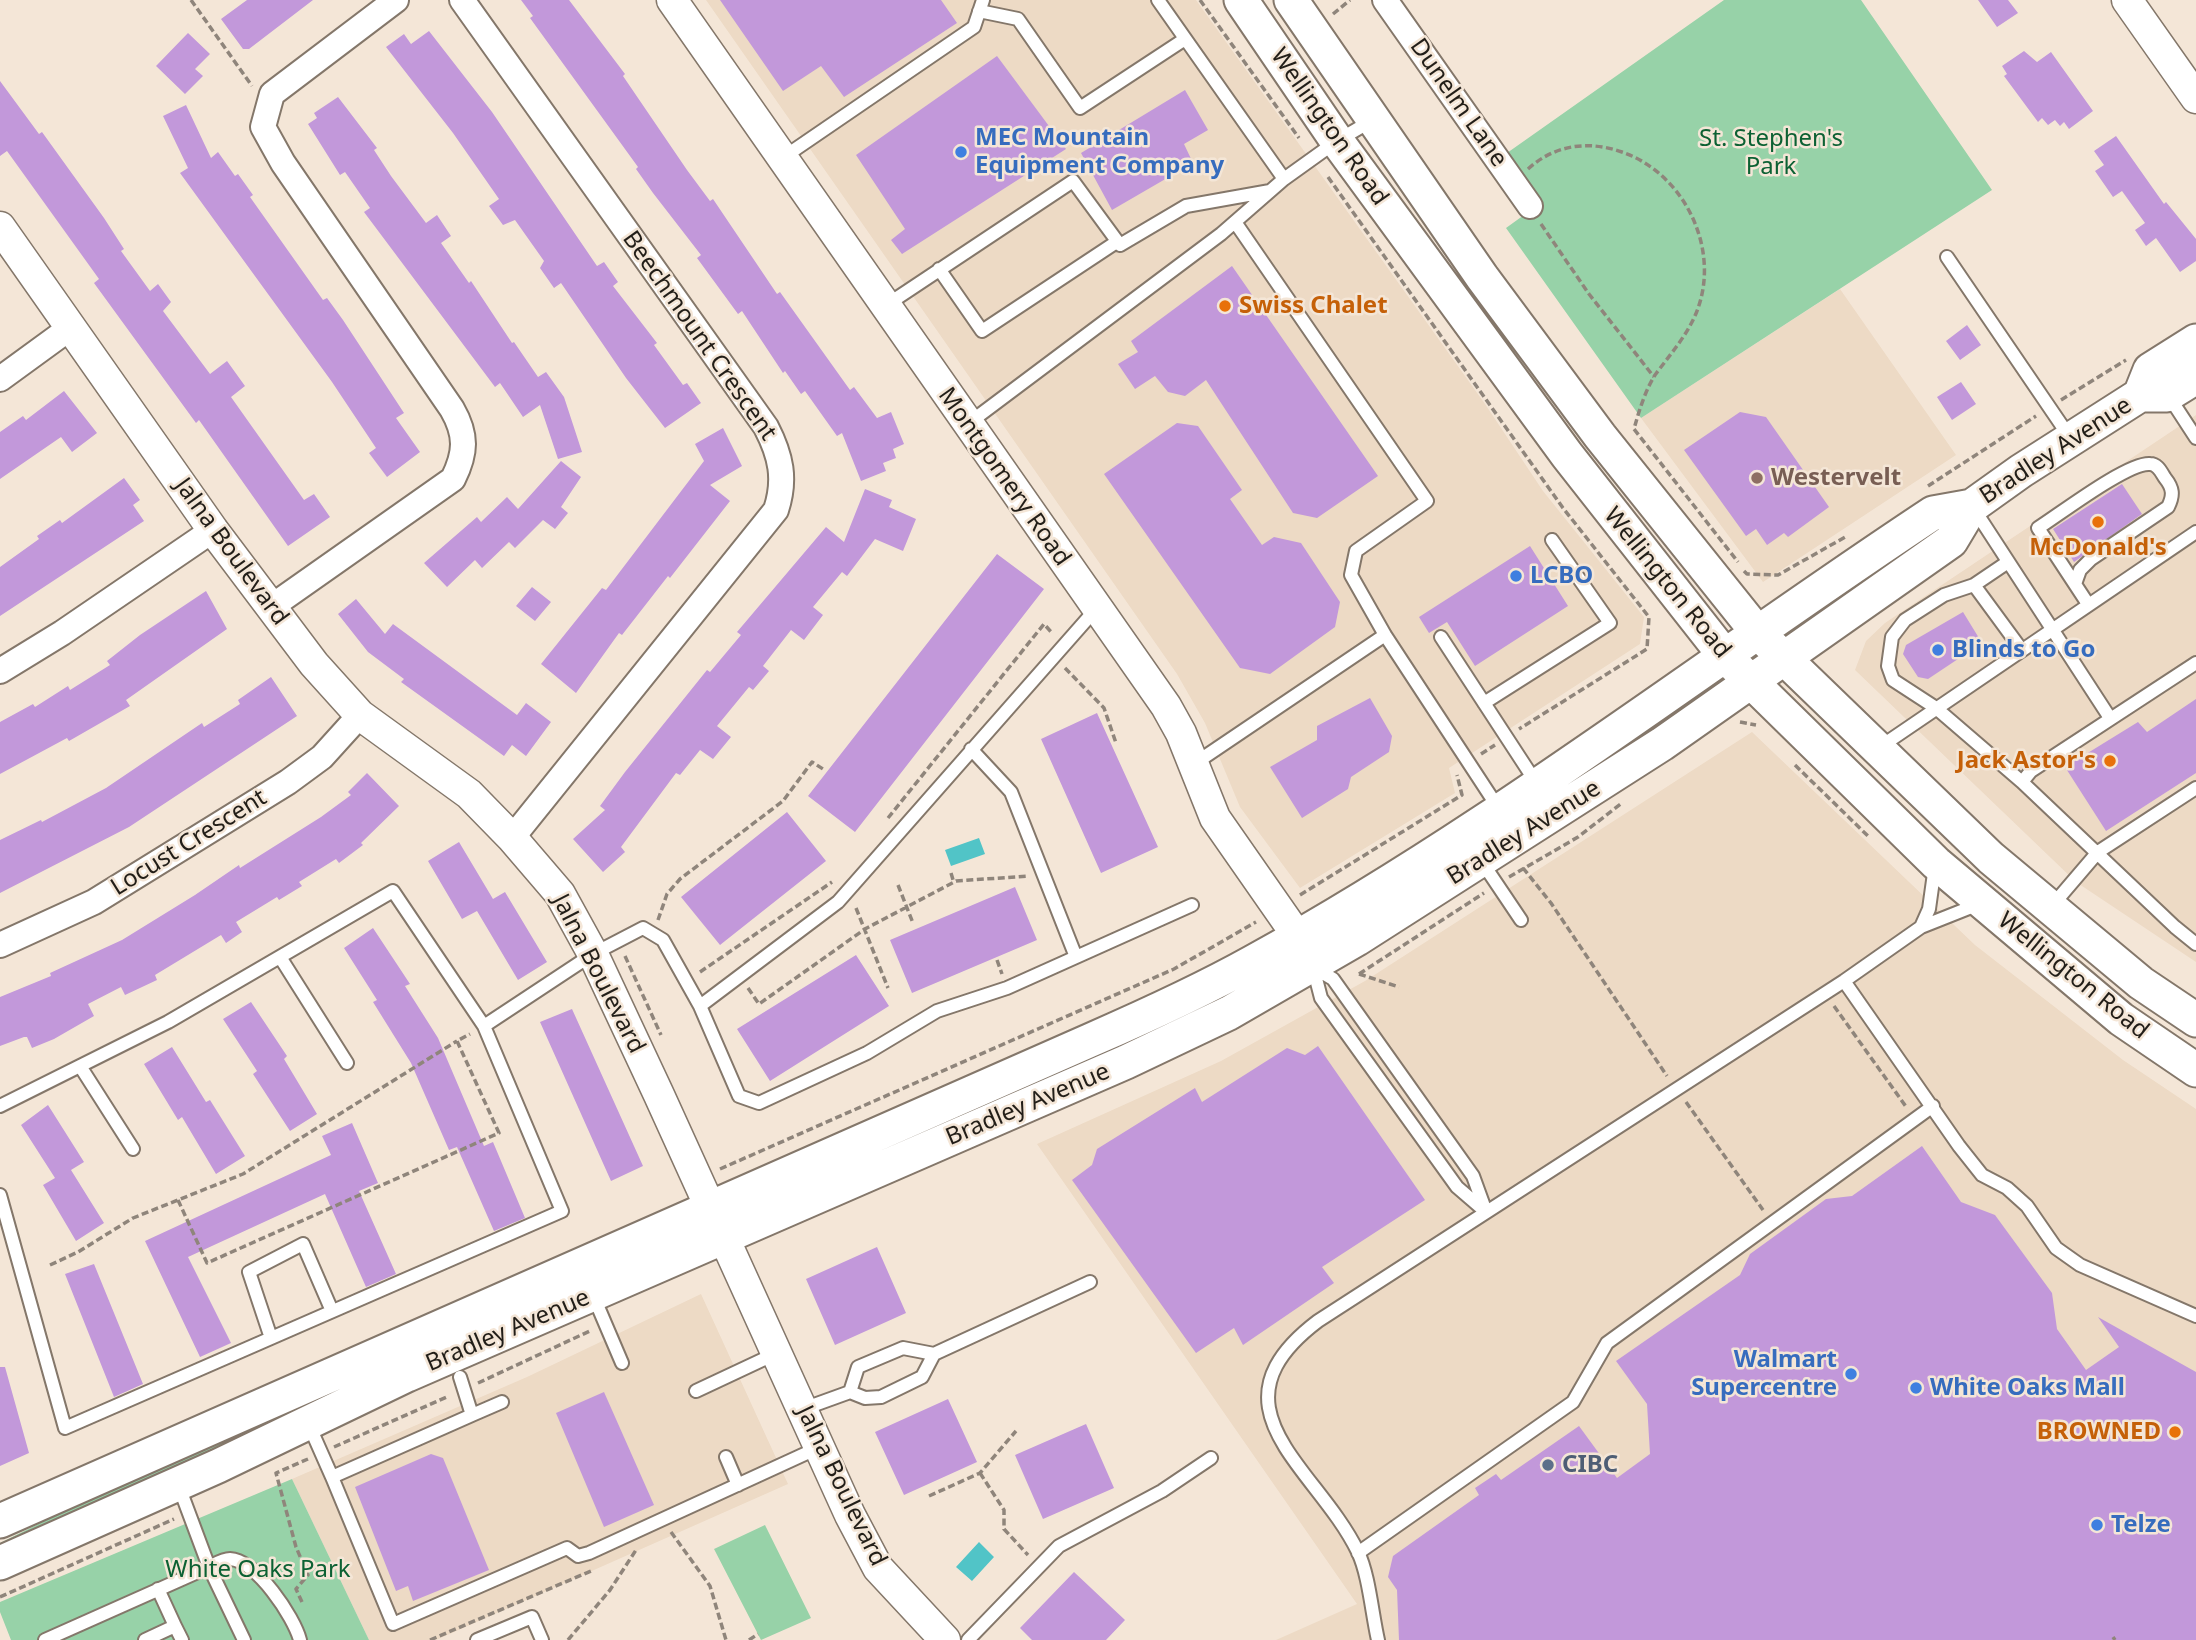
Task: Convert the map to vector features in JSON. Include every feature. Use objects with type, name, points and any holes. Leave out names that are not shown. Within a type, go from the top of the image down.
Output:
[{"type":"main road","name":"Wellington Road","points":[[1241,0],[1337,141],[1573,464],[1725,656],[1936,863],[2121,1020],[2196,1070]]},
{"type":"main road","name":"Wellington Road","points":[[1291,0],[1371,121],[1474,266],[1600,436],[1757,632],[1991,858],[2141,983],[2193,1012]]},
{"type":"main road","name":"Bradley Avenue","points":[[2154,395],[2150,370],[2196,341]]},
{"type":"main road","name":"Bradley Avenue","points":[[0,1521],[1170,1005],[1298,937],[1537,785],[1933,513],[1972,506],[2072,439],[2154,395],[2196,377]]},
{"type":"main road","name":"Bradley Avenue","points":[[0,1563],[183,1498],[307,1422],[599,1309],[725,1237],[1152,1051],[1313,967],[1488,872],[1604,782],[1951,541],[1972,506]]},
{"type":"street","points":[[271,607],[453,479],[463,459],[465,438],[452,409],[282,163],[263,127],[272,94],[396,0]]},
{"type":"street","name":"Beechmount Crescent","points":[[462,0],[766,427],[782,467],[782,491],[776,510],[512,838]]},
{"type":"street","name":"Montgomery Road","points":[[672,0],[1166,706],[1214,818],[1228,841],[1290,897],[1298,937],[1313,967]]},
{"type":"street","name":"Dunelm Lane","points":[[1385,0],[1530,206]]},
{"type":"street","points":[[2127,0],[2196,98]]},
{"type":"street","name":"Jalna Boulevard","points":[[0,228],[213,530],[314,664],[360,715],[468,794],[512,838],[560,894],[593,954],[878,1568],[945,1640]]},
{"type":"street","points":[[0,379],[70,328]]},
{"type":"street","points":[[0,671],[62,633],[213,530]]},
{"type":"street","name":"Locust Crescent","points":[[0,945],[94,902],[288,782],[323,757],[360,715]]},
{"type":"lane","points":[[1158,0],[1284,179]]},
{"type":"lane","points":[[781,159],[974,27],[981,6],[1018,19],[1080,108],[1185,39]]},
{"type":"lane","points":[[967,424],[1235,222],[1284,179],[1337,141],[1371,121]]},
{"type":"lane","points":[[885,306],[1073,181],[1115,243]]},
{"type":"lane","points":[[939,269],[982,331],[1115,243],[1124,244],[1186,206],[1270,191]]},
{"type":"lane","points":[[1235,222],[1427,501],[1356,551],[1352,575],[1385,635],[1499,809]]},
{"type":"lane","points":[[1947,257],[2056,404],[2072,439]]},
{"type":"lane","points":[[2154,395],[2196,438]]},
{"type":"lane","points":[[2075,584],[2080,570],[2091,559],[2168,507],[2173,498],[2171,486],[2157,465],[2130,468],[2038,528],[2088,604]]},
{"type":"lane","points":[[1972,506],[2110,718]]},
{"type":"lane","points":[[1877,749],[2196,533]]},
{"type":"lane","points":[[1484,703],[1610,623],[1552,540]]},
{"type":"lane","points":[[2008,562],[1974,585],[1928,604],[1905,620],[1892,637],[1888,651],[1893,680],[1936,708],[2022,782],[2175,928],[2196,944]]},
{"type":"lane","points":[[1974,585],[2021,649]]},
{"type":"lane","points":[[700,1006],[838,902],[1097,608]]},
{"type":"lane","points":[[1193,765],[1385,635]]},
{"type":"lane","points":[[1441,637],[1537,785]]},
{"type":"lane","points":[[2022,782],[2031,771],[2196,663]]},
{"type":"lane","points":[[971,749],[1011,792],[1076,957]]},
{"type":"lane","points":[[2050,907],[2098,852],[2196,788]]},
{"type":"lane","points":[[1921,927],[1929,909],[1936,863]]},
{"type":"lane","points":[[1488,872],[1521,920]]},
{"type":"lane","points":[[0,1105],[168,1023],[393,891],[484,1026],[562,1211],[65,1428],[0,1195]]},
{"type":"lane","points":[[1378,1640],[1359,1553],[1276,1432],[1266,1404],[1270,1375],[1281,1355],[1307,1329],[1844,981],[1921,927],[1983,903]]},
{"type":"lane","points":[[484,1026],[593,954],[643,928],[654,932],[663,940],[687,981],[739,1096],[759,1103],[867,1053],[937,1011],[1007,988],[1192,905]]},
{"type":"lane","points":[[280,957],[347,1063]]},
{"type":"lane","points":[[1313,967],[1321,998],[1457,1187],[1486,1212]]},
{"type":"lane","points":[[1313,967],[1333,979],[1473,1176],[1486,1212]]},
{"type":"lane","points":[[1844,981],[1982,1175],[2007,1188],[2027,1206],[2056,1248],[2080,1265],[2196,1316]]},
{"type":"lane","points":[[80,1066],[133,1149]]},
{"type":"lane","points":[[1359,1553],[1573,1402],[1607,1343],[1933,1107]]},
{"type":"lane","points":[[271,1338],[249,1272],[303,1244],[332,1311]]},
{"type":"lane","points":[[850,1392],[858,1367],[903,1348],[934,1354],[1090,1282]]},
{"type":"lane","points":[[599,1309],[622,1363]]},
{"type":"lane","points":[[696,1391],[778,1352]]},
{"type":"lane","points":[[803,1409],[850,1392],[865,1398],[881,1397],[922,1377],[934,1354]]},
{"type":"lane","points":[[462,1384],[472,1415]]},
{"type":"lane","points":[[332,1477],[502,1402]]},
{"type":"lane","points":[[307,1422],[393,1624],[567,1548],[578,1556],[589,1553],[820,1447]]},
{"type":"lane","points":[[726,1457],[738,1485]]},
{"type":"lane","points":[[968,1640],[1059,1546],[1162,1491],[1211,1458]]},
{"type":"lane","points":[[183,1498],[209,1566],[244,1640]]},
{"type":"lane","points":[[45,1640],[227,1559],[239,1561],[283,1606],[300,1640]]},
{"type":"lane","points":[[158,1589],[182,1640]]},
{"type":"lane","points":[[477,1640],[532,1617],[542,1640]]},
{"type":"lane","points":[[145,1640],[175,1626]]},
{"type":"path","points":[[191,0],[252,86]]},
{"type":"path","points":[[1200,0],[1299,138]]},
{"type":"path","points":[[1328,19],[1350,0]]},
{"type":"path","points":[[1513,182],[1541,157],[1562,148],[1592,146],[1636,157],[1676,187],[1692,214],[1699,238],[1704,265],[1703,292],[1683,339],[1654,377],[1633,429],[1747,574],[1778,575],[1853,533]]},
{"type":"path","points":[[714,1157],[719,1170],[1174,969],[1462,795],[1456,769],[1647,649],[1649,617],[1563,508],[1325,173]]},
{"type":"path","points":[[1530,206],[1589,294],[1654,377]]},
{"type":"path","points":[[1927,486],[2129,358]]},
{"type":"path","points":[[2056,392],[2056,404]]},
{"type":"path","points":[[884,823],[1044,624],[1063,646]]},
{"type":"path","points":[[1054,657],[1104,708],[1116,743]]},
{"type":"path","points":[[1731,723],[1745,721],[1763,730]]},
{"type":"path","points":[[1788,756],[1842,813],[1871,839]]},
{"type":"path","points":[[654,932],[667,894],[680,878],[783,801],[811,762],[823,769]]},
{"type":"path","points":[[1399,987],[1359,974],[1488,872],[1523,868],[1577,837],[1626,800]]},
{"type":"path","points":[[1523,868],[1772,1223]]},
{"type":"path","points":[[951,873],[954,883]]},
{"type":"path","points":[[739,976],[759,1004],[865,929],[954,883],[1045,874]]},
{"type":"path","points":[[687,981],[841,876]]},
{"type":"path","points":[[898,885],[913,923]]},
{"type":"path","points":[[856,908],[888,988]]},
{"type":"path","points":[[625,956],[662,1037]]},
{"type":"path","points":[[1824,993],[1914,1120]]},
{"type":"path","points":[[50,1265],[78,1252],[133,1218],[243,1174],[457,1041]]},
{"type":"path","points":[[178,1200],[207,1264],[499,1133]]},
{"type":"path","points":[[307,1615],[296,1589],[308,1575],[296,1547],[276,1473],[462,1384],[599,1309]]},
{"type":"path","points":[[929,1496],[980,1473],[1016,1431]]},
{"type":"path","points":[[980,1473],[1004,1510],[1004,1529],[1028,1555]]},
{"type":"path","points":[[0,1597],[183,1498]]},
{"type":"path","points":[[660,1538],[671,1532],[710,1586],[726,1640]]},
{"type":"path","points":[[568,1640],[610,1590],[637,1549],[624,1555]]},
{"type":"path","points":[[429,1640],[600,1567]]},
{"type":"path","points":[[749,1640],[758,1634]]},
{"type":"shaded area","points":[[706,0],[1196,0],[1485,404],[1543,491],[1644,617],[1640,644],[1449,768],[1455,793],[1300,888],[1240,807],[1205,723],[1177,674]]},
{"type":"shaded area","points":[[1840,289],[1956,455],[1763,582],[1641,418]]},
{"type":"shaded area","points":[[2196,415],[2196,962],[2076,882],[1855,670],[1866,641],[1885,623]]},
{"type":"shaded area","points":[[1752,732],[1975,945],[2123,1060],[2196,1109],[2196,1640],[1276,1640],[1357,1604],[1037,1144],[1221,1061],[1365,981]]},
{"type":"shaded area","points":[[701,1294],[788,1484],[436,1640],[369,1640],[292,1479],[527,1377]]},
{"type":"green space","name":"St. Stephen's Park","points":[[1724,0],[1861,0],[1992,190],[1641,418],[1506,228],[1542,202],[1507,153]]},
{"type":"green space","points":[[398,1361],[160,1479],[0,1548],[0,1543],[158,1465]]},
{"type":"green space","name":"White Oaks Park","points":[[292,1479],[369,1640],[11,1640],[0,1612],[0,1602]]},
{"type":"green space","points":[[765,1525],[811,1618],[761,1640],[714,1549]]},
{"type":"water","points":[[979,838],[985,854],[951,866],[945,850]]},
{"type":"water","points":[[979,1542],[994,1557],[972,1581],[956,1567]]},
{"type":"building","points":[[247,0],[313,0],[249,49],[243,49],[221,19]]},
{"type":"building","points":[[521,0],[569,0],[625,74],[623,76],[687,170],[710,201],[713,199],[777,294],[780,292],[850,390],[854,387],[877,418],[891,412],[904,444],[893,449],[896,458],[883,463],[886,471],[861,481],[842,433],[837,436],[805,391],[801,394],[785,371],[783,373],[742,311],[738,314],[697,258],[701,255],[636,169],[638,167],[530,18],[533,16]]},
{"type":"building","points":[[720,0],[941,0],[957,23],[844,97],[821,66],[783,91]]},
{"type":"building","points":[[1978,0],[2008,0],[2018,13],[1997,27]]},
{"type":"building","points":[[429,31],[492,112],[597,266],[604,262],[618,282],[613,286],[657,343],[654,345],[683,385],[687,383],[701,403],[665,428],[626,378],[561,283],[554,288],[540,268],[544,261],[515,220],[503,225],[489,206],[499,199],[453,133],[386,47],[404,34],[411,44]]},
{"type":"building","points":[[188,33],[210,54],[195,69],[203,76],[185,94],[156,66]]},
{"type":"building","points":[[2024,51],[2037,62],[2051,52],[2093,111],[2069,129],[2064,122],[2060,126],[2055,120],[2048,125],[2042,118],[2038,122],[2004,76],[2007,74],[2002,66]]},
{"type":"building","name":"MEC Mountain Equipment Company","points":[[997,56],[1066,149],[902,254],[891,240],[905,229],[856,155]]},
{"type":"building","points":[[0,81],[39,134],[42,132],[104,218],[124,249],[121,251],[150,291],[158,284],[171,302],[163,311],[210,374],[227,361],[245,386],[231,397],[304,500],[314,494],[330,517],[288,546],[199,420],[196,423],[94,283],[99,279],[7,151],[0,156]]},
{"type":"building","points":[[1185,90],[1208,130],[1184,144],[1193,163],[1112,210],[1081,153]]},
{"type":"building","points":[[338,97],[377,148],[374,150],[426,223],[437,215],[451,236],[441,243],[469,283],[471,281],[512,343],[514,342],[538,377],[546,372],[564,397],[582,452],[558,459],[540,405],[523,417],[500,383],[495,387],[364,212],[370,208],[345,172],[340,175],[308,124],[317,118],[314,113]]},
{"type":"building","points":[[186,105],[211,158],[218,152],[235,176],[238,174],[253,195],[250,197],[323,300],[327,298],[343,320],[404,413],[396,418],[420,452],[387,477],[369,453],[376,448],[332,382],[180,173],[188,168],[163,116]]},
{"type":"building","points":[[2116,136],[2164,204],[2166,202],[2196,239],[2196,261],[2180,272],[2156,238],[2146,246],[2135,230],[2145,223],[2122,191],[2113,197],[2095,171],[2104,165],[2094,151]]},
{"type":"building","points":[[1232,266],[1378,476],[1317,518],[1293,513],[1206,380],[1185,396],[1168,392],[1155,376],[1135,389],[1118,364],[1138,352],[1131,341]]},
{"type":"building","points":[[1967,325],[1981,345],[1960,360],[1946,341]]},
{"type":"building","points":[[1961,382],[1976,404],[1952,420],[1937,397]]},
{"type":"building","points":[[64,391],[97,433],[72,452],[61,437],[0,479],[0,432],[23,416],[26,420]]},
{"type":"building","name":"Westervelt","points":[[1740,412],[1766,417],[1829,507],[1788,537],[1784,533],[1767,545],[1756,529],[1746,536],[1684,450]]},
{"type":"building","points":[[1177,423],[1198,426],[1242,490],[1230,499],[1262,545],[1274,537],[1301,543],[1340,602],[1335,627],[1270,674],[1240,668],[1104,474]]},
{"type":"building","points":[[723,428],[742,466],[710,485],[730,501],[670,578],[668,576],[622,635],[619,633],[576,693],[541,664],[602,588],[606,590],[704,461],[695,444]]},
{"type":"building","points":[[561,461],[581,477],[561,507],[568,513],[555,529],[543,520],[515,548],[509,542],[482,568],[475,560],[447,587],[424,563],[477,517],[481,522],[507,497],[518,509]]},
{"type":"building","points":[[124,478],[140,500],[133,505],[144,521],[0,616],[0,567],[39,539],[37,536],[60,520],[62,523]]},
{"type":"building","name":"McDonald's","points":[[2122,484],[2142,514],[2074,562],[2053,529]]},
{"type":"building","points":[[865,489],[892,500],[889,507],[916,519],[903,551],[875,539],[847,576],[842,572],[813,607],[823,615],[804,640],[791,630],[763,666],[769,671],[753,690],[749,687],[717,726],[731,737],[713,759],[700,750],[680,775],[676,773],[621,847],[625,852],[603,872],[573,839],[605,810],[600,806],[625,772],[707,670],[710,672],[741,635],[737,632],[826,527],[844,542]]},
{"type":"building","name":"LCBO","points":[[1530,546],[1568,606],[1475,666],[1447,622],[1429,633],[1419,617]]},
{"type":"building","points":[[997,554],[1044,589],[855,832],[808,796]]},
{"type":"building","points":[[532,587],[551,602],[535,621],[516,606]]},
{"type":"building","points":[[206,591],[227,629],[126,700],[130,706],[69,741],[67,738],[0,774],[0,722],[33,704],[35,707],[68,686],[70,690],[110,665],[107,661],[140,635]]},
{"type":"building","points":[[356,599],[385,634],[393,624],[517,715],[526,703],[551,722],[526,756],[512,745],[504,756],[401,682],[404,679],[368,652],[338,614]]},
{"type":"building","name":"Blinds to Go","points":[[1963,612],[1982,643],[1928,679],[1918,677],[1903,654],[1906,645]]},
{"type":"building","points":[[271,677],[297,716],[129,827],[0,893],[0,840],[41,820],[42,822],[106,788],[202,723],[204,727],[240,704],[238,700]]},
{"type":"building","points":[[1370,698],[1392,736],[1389,752],[1351,777],[1348,789],[1302,818],[1270,767],[1317,740],[1317,726]]},
{"type":"building","points":[[2196,699],[2196,773],[2106,831],[2065,767],[2138,722],[2147,732]]},
{"type":"building","points":[[1097,713],[1158,847],[1101,873],[1041,739]]},
{"type":"building","points":[[367,773],[399,806],[361,843],[363,845],[339,863],[336,859],[299,882],[302,886],[279,900],[277,897],[236,922],[242,932],[226,943],[221,935],[155,975],[157,980],[125,995],[121,987],[88,1004],[94,1016],[54,1039],[32,1048],[27,1037],[0,1046],[0,997],[51,976],[50,973],[122,940],[239,865],[240,868],[351,795],[348,792]]},
{"type":"building","points":[[787,812],[826,861],[720,945],[681,897]]},
{"type":"building","points":[[459,842],[493,899],[505,892],[547,962],[518,980],[477,911],[462,919],[428,861]]},
{"type":"building","points":[[1015,887],[1037,940],[912,993],[890,940]]},
{"type":"building","points":[[373,928],[410,984],[405,986],[438,1038],[484,1146],[493,1142],[525,1218],[494,1231],[457,1147],[449,1150],[411,1063],[373,1002],[377,1000],[344,948]]},
{"type":"building","points":[[856,955],[889,1006],[770,1081],[737,1029]]},
{"type":"building","points":[[251,1002],[287,1056],[284,1059],[317,1114],[290,1131],[253,1074],[257,1071],[223,1019]]},
{"type":"building","points":[[572,1009],[643,1166],[611,1181],[540,1022]]},
{"type":"building","points":[[1318,1046],[1425,1200],[1322,1267],[1334,1283],[1243,1345],[1234,1328],[1196,1353],[1072,1180],[1092,1165],[1097,1149],[1195,1088],[1202,1102],[1287,1048],[1305,1055]]},
{"type":"building","points":[[172,1047],[206,1102],[210,1100],[245,1156],[216,1174],[182,1117],[178,1120],[144,1064]]},
{"type":"building","points":[[48,1105],[84,1162],[71,1170],[104,1223],[76,1241],[43,1185],[55,1178],[21,1125]]},
{"type":"building","points":[[352,1123],[378,1183],[359,1191],[396,1274],[366,1287],[325,1194],[188,1257],[231,1343],[200,1357],[145,1241],[331,1155],[322,1136]]},
{"type":"building","name":"White Oaks Mall","points":[[1922,1146],[1961,1202],[1995,1215],[2052,1293],[2057,1329],[2086,1370],[2119,1347],[2098,1317],[2196,1372],[2196,1640],[1399,1640],[1397,1590],[1388,1577],[1393,1556],[1479,1495],[1475,1488],[1496,1474],[1501,1480],[1579,1426],[1617,1478],[1650,1454],[1647,1404],[1616,1361],[1740,1275],[1750,1254],[1826,1199],[1852,1196]]},
{"type":"building","points":[[877,1247],[906,1313],[835,1345],[806,1279]]},
{"type":"building","points":[[94,1264],[143,1384],[114,1397],[65,1274]]},
{"type":"building","points":[[0,1367],[5,1367],[29,1453],[0,1466]]},
{"type":"building","points":[[604,1392],[654,1505],[604,1527],[556,1413]]},
{"type":"building","points":[[948,1399],[977,1462],[904,1495],[875,1432]]},
{"type":"building","points":[[1086,1424],[1114,1488],[1043,1519],[1015,1455]]},
{"type":"building","points":[[431,1454],[443,1458],[489,1570],[413,1601],[408,1586],[396,1591],[355,1487]]},
{"type":"building","points":[[1074,1572],[1125,1620],[1106,1640],[1032,1640],[1020,1628]]},
{"type":"place","name":"MEC Mountain Equipment Company","points":[[961,152]]},
{"type":"place","name":"Swiss Chalet","points":[[1225,306]]},
{"type":"place","name":"Westervelt","points":[[1757,478]]},
{"type":"place","name":"McDonald's","points":[[2098,522]]},
{"type":"place","name":"LCBO","points":[[1516,576]]},
{"type":"place","name":"Blinds to Go","points":[[1938,650]]},
{"type":"place","name":"Jack Astor's","points":[[2110,761]]},
{"type":"place","name":"Walmart Supercentre","points":[[1851,1374]]},
{"type":"place","name":"White Oaks Mall","points":[[1916,1388]]},
{"type":"place","name":"BROWNED","points":[[2175,1432]]},
{"type":"place","name":"CIBC","points":[[1548,1465]]},
{"type":"place","name":"Telze","points":[[2097,1525]]}]
